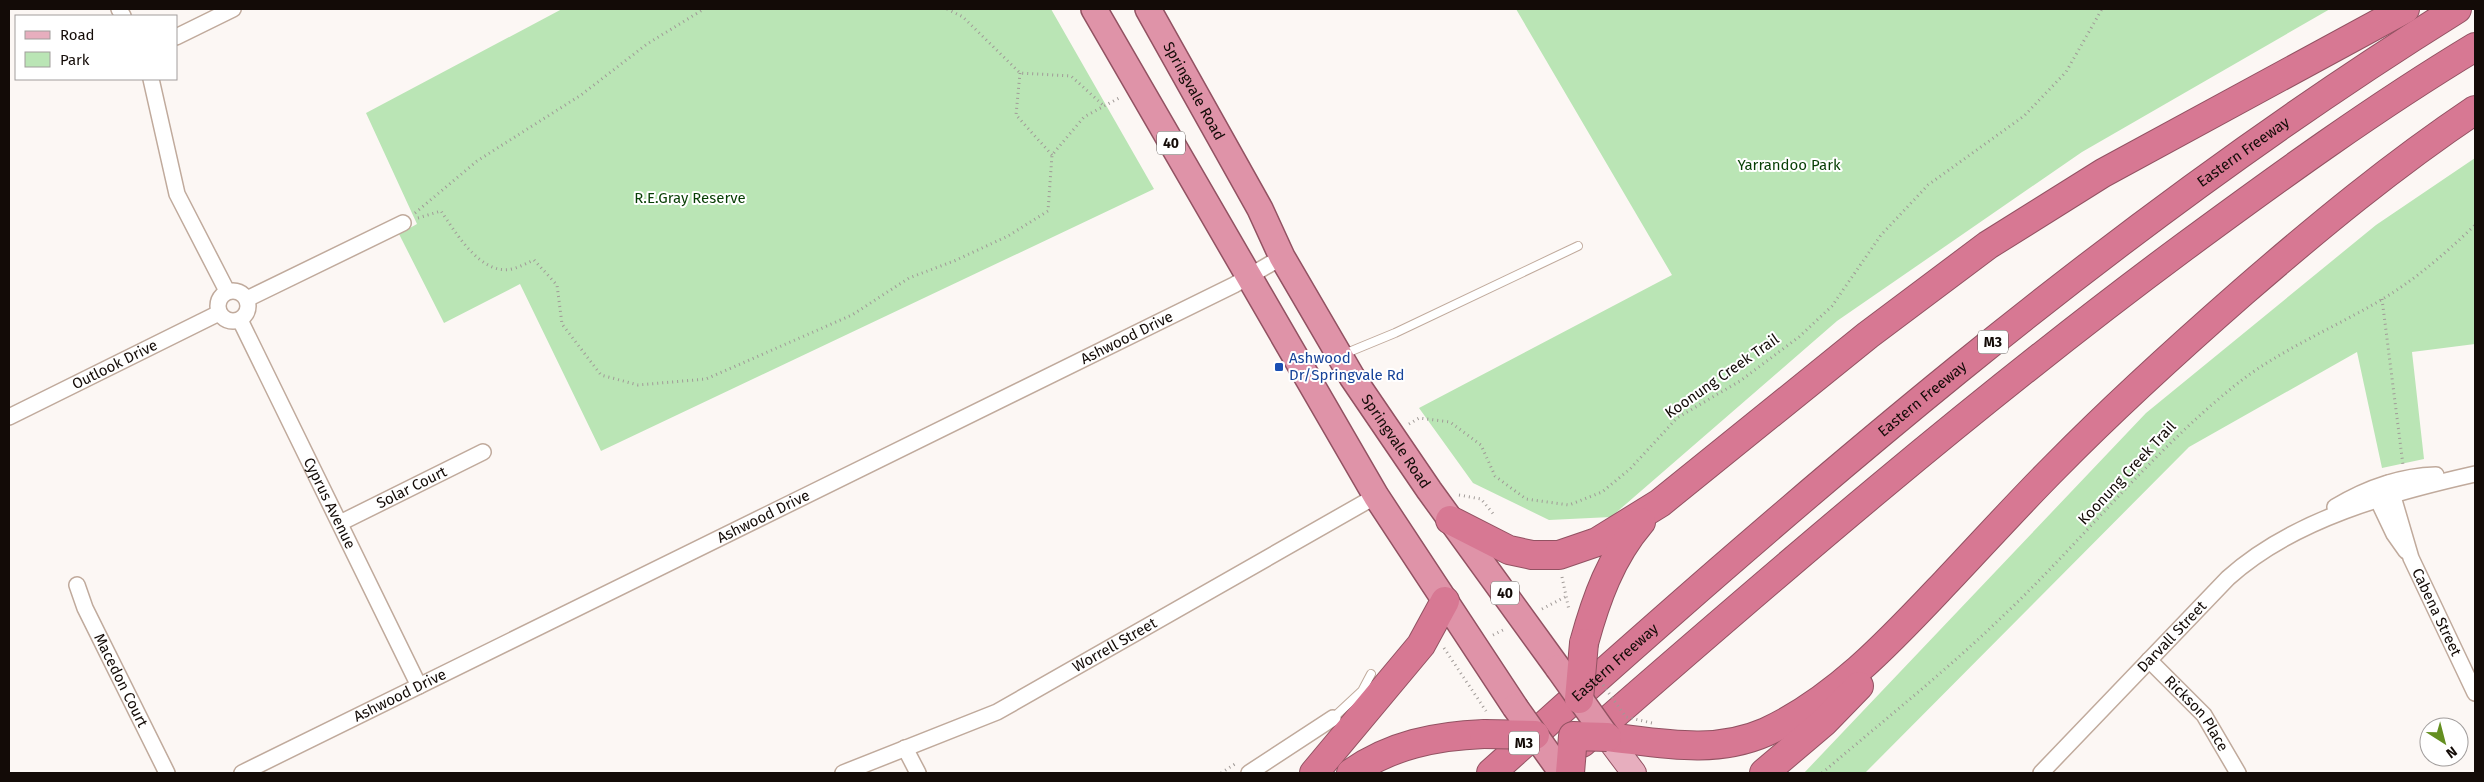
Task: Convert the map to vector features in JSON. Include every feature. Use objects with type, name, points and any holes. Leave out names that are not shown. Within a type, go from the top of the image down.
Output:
[{"type":"highway","name":"40","points":[[1094,9],[1247,277],[1376,496],[1515,707],[1562,773]]},
{"type":"highway","name":"Springvale Road","points":[[1148,9],[1260,209],[1282,257],[1365,399],[1579,699],[1628,738]]},
{"type":"highway","points":[[1570,773],[1577,740],[1584,643],[1596,599],[1616,558],[1640,523],[1660,503],[1868,335],[1988,245],[2103,173],[2405,9]]},
{"type":"highway","name":"Eastern Freeway","points":[[1491,773],[1630,649],[1889,425],[2020,320],[2121,241],[2262,137],[2338,84],[2457,9]]},
{"type":"highway","name":"M3","points":[[1550,773],[1577,740],[1854,507],[2114,299],[2285,172],[2475,47]]},
{"type":"highway","points":[[1350,773],[1369,761],[1409,744],[1487,726],[1535,735],[1577,740],[1628,738],[1673,746],[1698,747],[1723,744],[1763,733],[1799,713],[1851,676],[1909,622],[2057,465],[2204,326],[2382,176],[2475,110]]},
{"type":"highway","points":[[1450,520],[1518,553],[1559,555],[1597,542],[1660,503]]},
{"type":"highway","points":[[1314,773],[1420,645],[1445,601]]},
{"type":"highway","points":[[1764,773],[1824,722],[1853,694],[1909,622]]},
{"type":"main road","name":"Springvale Road","points":[[1628,738],[1634,773]]},
{"type":"street","points":[[178,36],[233,9]]},
{"type":"street","points":[[151,80],[176,194],[227,292]]},
{"type":"street","points":[[247,299],[403,222]]},
{"type":"street","name":"Ashwood Drive","points":[[242,773],[1247,277],[1282,257]]},
{"type":"street","points":[[235,290],[242,293],[247,299],[248,311],[240,320],[230,322],[219,313],[218,300],[227,292],[235,290]]},
{"type":"street","name":"Outlook Drive","points":[[9,418],[219,313]]},
{"type":"street","name":"Cyprus Avenue","points":[[240,320],[419,686]]},
{"type":"street","name":"Solar Court","points":[[340,524],[482,452]]},
{"type":"street","name":"Darvall Street","points":[[2041,773],[2238,569],[2319,521],[2334,507],[2429,475],[2475,474]]},
{"type":"street","name":"Cabena Street","points":[[2391,488],[2411,558],[2475,693]]},
{"type":"street","name":"Cabena Street","points":[[2374,494],[2394,534],[2411,558]]},
{"type":"street","name":"Worrell Street","points":[[843,773],[998,712],[1376,496]]},
{"type":"street","name":"Macedon Court","points":[[76,585],[85,608],[167,773]]},
{"type":"street","name":"Rickson Place","points":[[2149,660],[2204,715],[2238,773]]},
{"type":"street","points":[[1249,773],[1333,718]]},
{"type":"street","points":[[905,748],[918,773]]},
{"type":"lane","points":[[1339,356],[1395,333],[1578,246]]},
{"type":"lane","points":[[1333,718],[1362,691],[1371,674]]},
{"type":"path","points":[[403,222],[477,161],[581,95],[647,44],[704,9]]},
{"type":"path","points":[[947,9],[963,17],[1020,73],[1071,76],[1104,106]]},
{"type":"path","name":"Koonung Creek Trail","points":[[1419,418],[1450,422],[1481,445],[1495,476],[1526,498],[1569,505],[1602,492],[1630,469],[1677,418],[1740,381],[1799,337],[1832,306],[1882,236],[1928,186],[2024,116],[2066,72],[2102,9]]},
{"type":"path","points":[[1020,73],[1016,115],[1052,155]]},
{"type":"path","points":[[403,222],[441,211],[454,232],[483,265],[510,269],[534,260],[558,285],[562,324],[601,375],[638,386],[706,379],[852,315],[909,278],[954,261],[1008,236],[1048,211],[1052,155],[1084,117],[1119,98]]},
{"type":"path","name":"Koonung Creek Trail","points":[[1822,773],[1920,691],[2004,615],[2191,421],[2236,385],[2283,354],[2382,299],[2432,265],[2475,225]]},
{"type":"path","points":[[2382,299],[2403,466]]},
{"type":"path","points":[[1443,647],[1487,726]]},
{"type":"path","points":[[1601,681],[1626,717],[1628,738]]},
{"type":"path","points":[[1221,773],[1237,762]]},
{"type":"green space","name":"R.E.Gray Reserve","points":[[562,9],[1051,9],[1154,189],[601,451],[520,284],[444,323],[399,234],[417,224],[366,113]]},
{"type":"green space","name":"Yarrandoo Park","points":[[1516,9],[2330,9],[2082,152],[1837,321],[1611,517],[1549,520],[1473,483],[1419,408],[1672,275]]},
{"type":"green space","points":[[2475,158],[2475,344],[2412,352],[2424,459],[2382,468],[2357,352],[2189,447],[1865,773],[1804,773],[2146,413],[2376,225]]},
{"type":"place","name":"Ashwood Dr/Springvale Rd","points":[[1279,367]]}]
